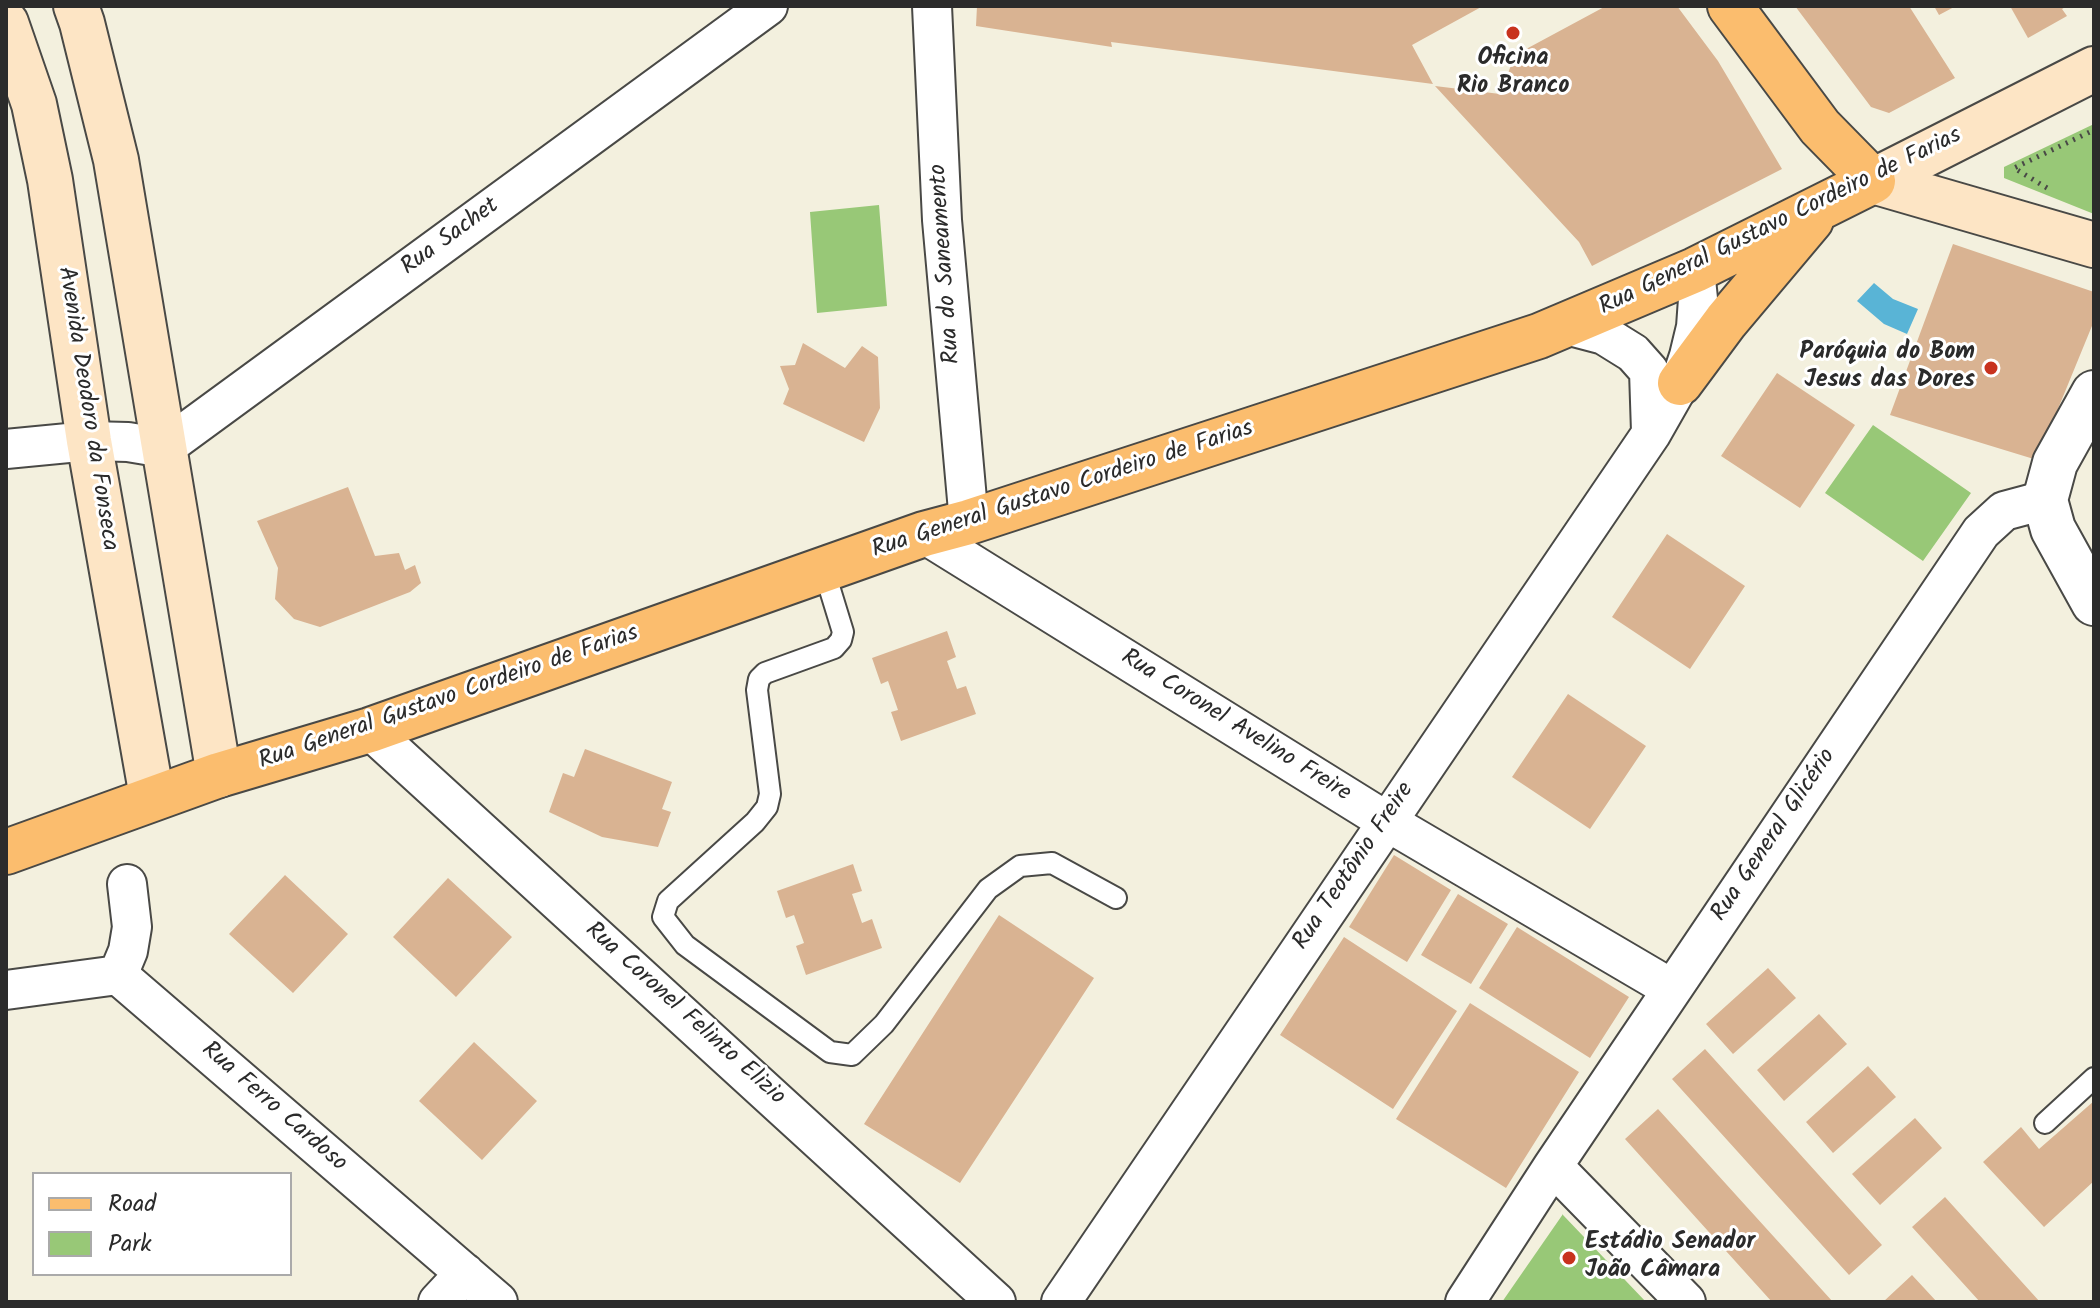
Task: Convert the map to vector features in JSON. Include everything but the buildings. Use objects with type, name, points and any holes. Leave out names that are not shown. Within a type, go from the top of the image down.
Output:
[{"type":"main road","points":[[1730,6],[1820,127],[1873,181],[2094,245]]},
{"type":"main road","name":"Avenida Deodoro da Fonseca","points":[[87,12],[116,160],[127,444],[152,797]]},
{"type":"main road","name":"Avenida Deodoro da Fonseca","points":[[6,23],[34,104],[50,180],[219,775]]},
{"type":"main road","name":"Rua General Gustavo Cordeiro de Farias","points":[[6,852],[152,797],[370,730],[924,534],[1482,356],[1566,325],[1695,270],[2094,69]]},
{"type":"main road","points":[[1680,383],[1726,321],[1822,206]]},
{"type":"street","name":"Rua Sachet","points":[[127,444],[768,6]]},
{"type":"street","name":"Rua do Saneamento","points":[[932,6],[942,220],[969,522]]},
{"type":"street","name":"Rua Teotônio Freire","points":[[1061,1302],[1651,434],[1680,383],[1696,327],[1698,299],[1695,270]]},
{"type":"street","points":[[1566,325],[1604,335],[1633,353],[1649,371],[1651,434]]},
{"type":"street","points":[[2094,393],[2055,463],[2045,500],[2053,529],[2094,603]]},
{"type":"street","points":[[6,449],[127,444]]},
{"type":"street","name":"Rua General Glicério","points":[[1465,1302],[1553,1166],[1981,532],[1991,519],[2004,511],[2045,500]]},
{"type":"street","name":"Rua Coronel Avelino Freire","points":[[924,534],[1386,821],[1672,989]]},
{"type":"street","name":"Rua Coronel Felinto Elizio","points":[[370,730],[996,1302]]},
{"type":"street","points":[[6,990],[118,975],[128,951],[132,927],[127,884]]},
{"type":"street","name":"Rua Ferro Cardoso","points":[[118,975],[498,1302]]},
{"type":"street","points":[[1553,1166],[1686,1302]]},
{"type":"street","points":[[438,1302],[465,1273]]},
{"type":"lane","points":[[824,570],[843,632],[841,640],[834,648],[765,673],[759,679],[757,690],[770,794],[767,807],[755,822],[668,901],[663,917],[685,945],[830,1052],[852,1055],[884,1024],[988,889],[1020,866],[1052,863],[1116,898]]},
{"type":"lane","points":[[2045,1123],[2094,1078]]},
{"type":"path","points":[[2056,192],[2014,168],[2094,130]]},
{"type":"green space","points":[[2094,124],[2094,214],[2004,178],[2004,167]]},
{"type":"green space","points":[[879,205],[887,306],[817,313],[810,212]]},
{"type":"green space","points":[[1873,425],[1971,493],[1923,561],[1825,493]]},
{"type":"green space","name":"Estádio Senador João Câmara","points":[[1563,1215],[1646,1302],[1502,1302]]},
{"type":"water","points":[[1874,283],[1893,299],[1918,309],[1907,334],[1884,324],[1857,301]]},
{"type":"place","name":"Oficina Rio Branco","points":[[1513,33]]},
{"type":"place","name":"Paróquia do Bom Jesus das Dores","points":[[1991,368]]},
{"type":"place","name":"Estádio Senador João Câmara","points":[[1569,1258]]}]
